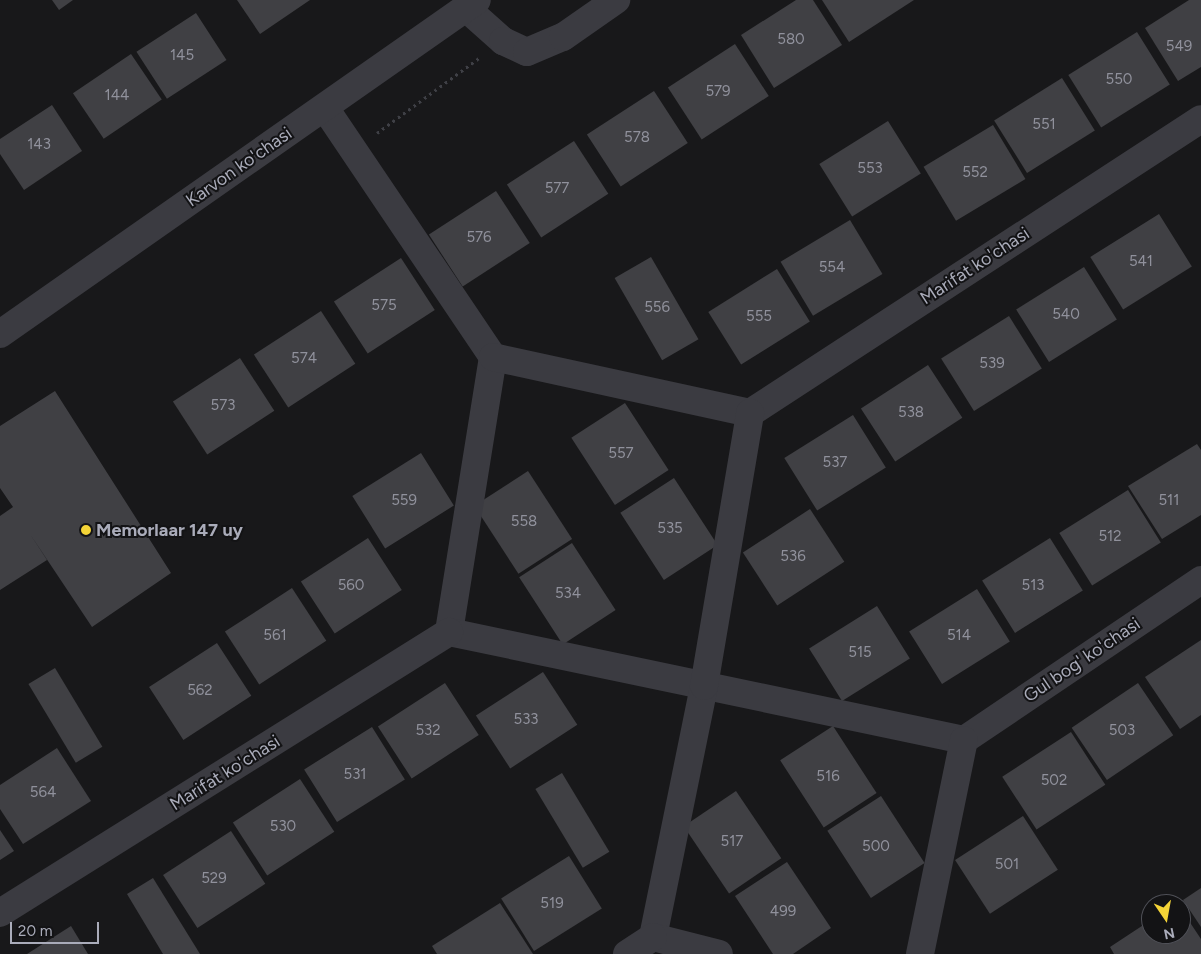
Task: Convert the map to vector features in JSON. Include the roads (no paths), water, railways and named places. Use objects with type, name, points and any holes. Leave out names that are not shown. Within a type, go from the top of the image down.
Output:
[{"type":"street","points":[[472,4],[503,41],[527,52],[563,37],[616,0]]},
{"type":"street","name":"Karvon ko'chasi","points":[[0,334],[472,4]]},
{"type":"street","points":[[325,108],[492,357],[449,632],[964,740],[920,954]]},
{"type":"street","name":"Marifat ko'chasi","points":[[750,413],[1201,119]]},
{"type":"street","points":[[492,357],[750,413],[704,686],[653,937],[627,954]]},
{"type":"street","name":"Gul bog' ko'chasi","points":[[964,740],[1201,580]]},
{"type":"street","name":"Marifat ko'chasi","points":[[0,913],[449,632]]},
{"type":"street","points":[[653,937],[719,954]]},
{"type":"place","name":"Memorlaar 147 uy","points":[[86,530]]}]
